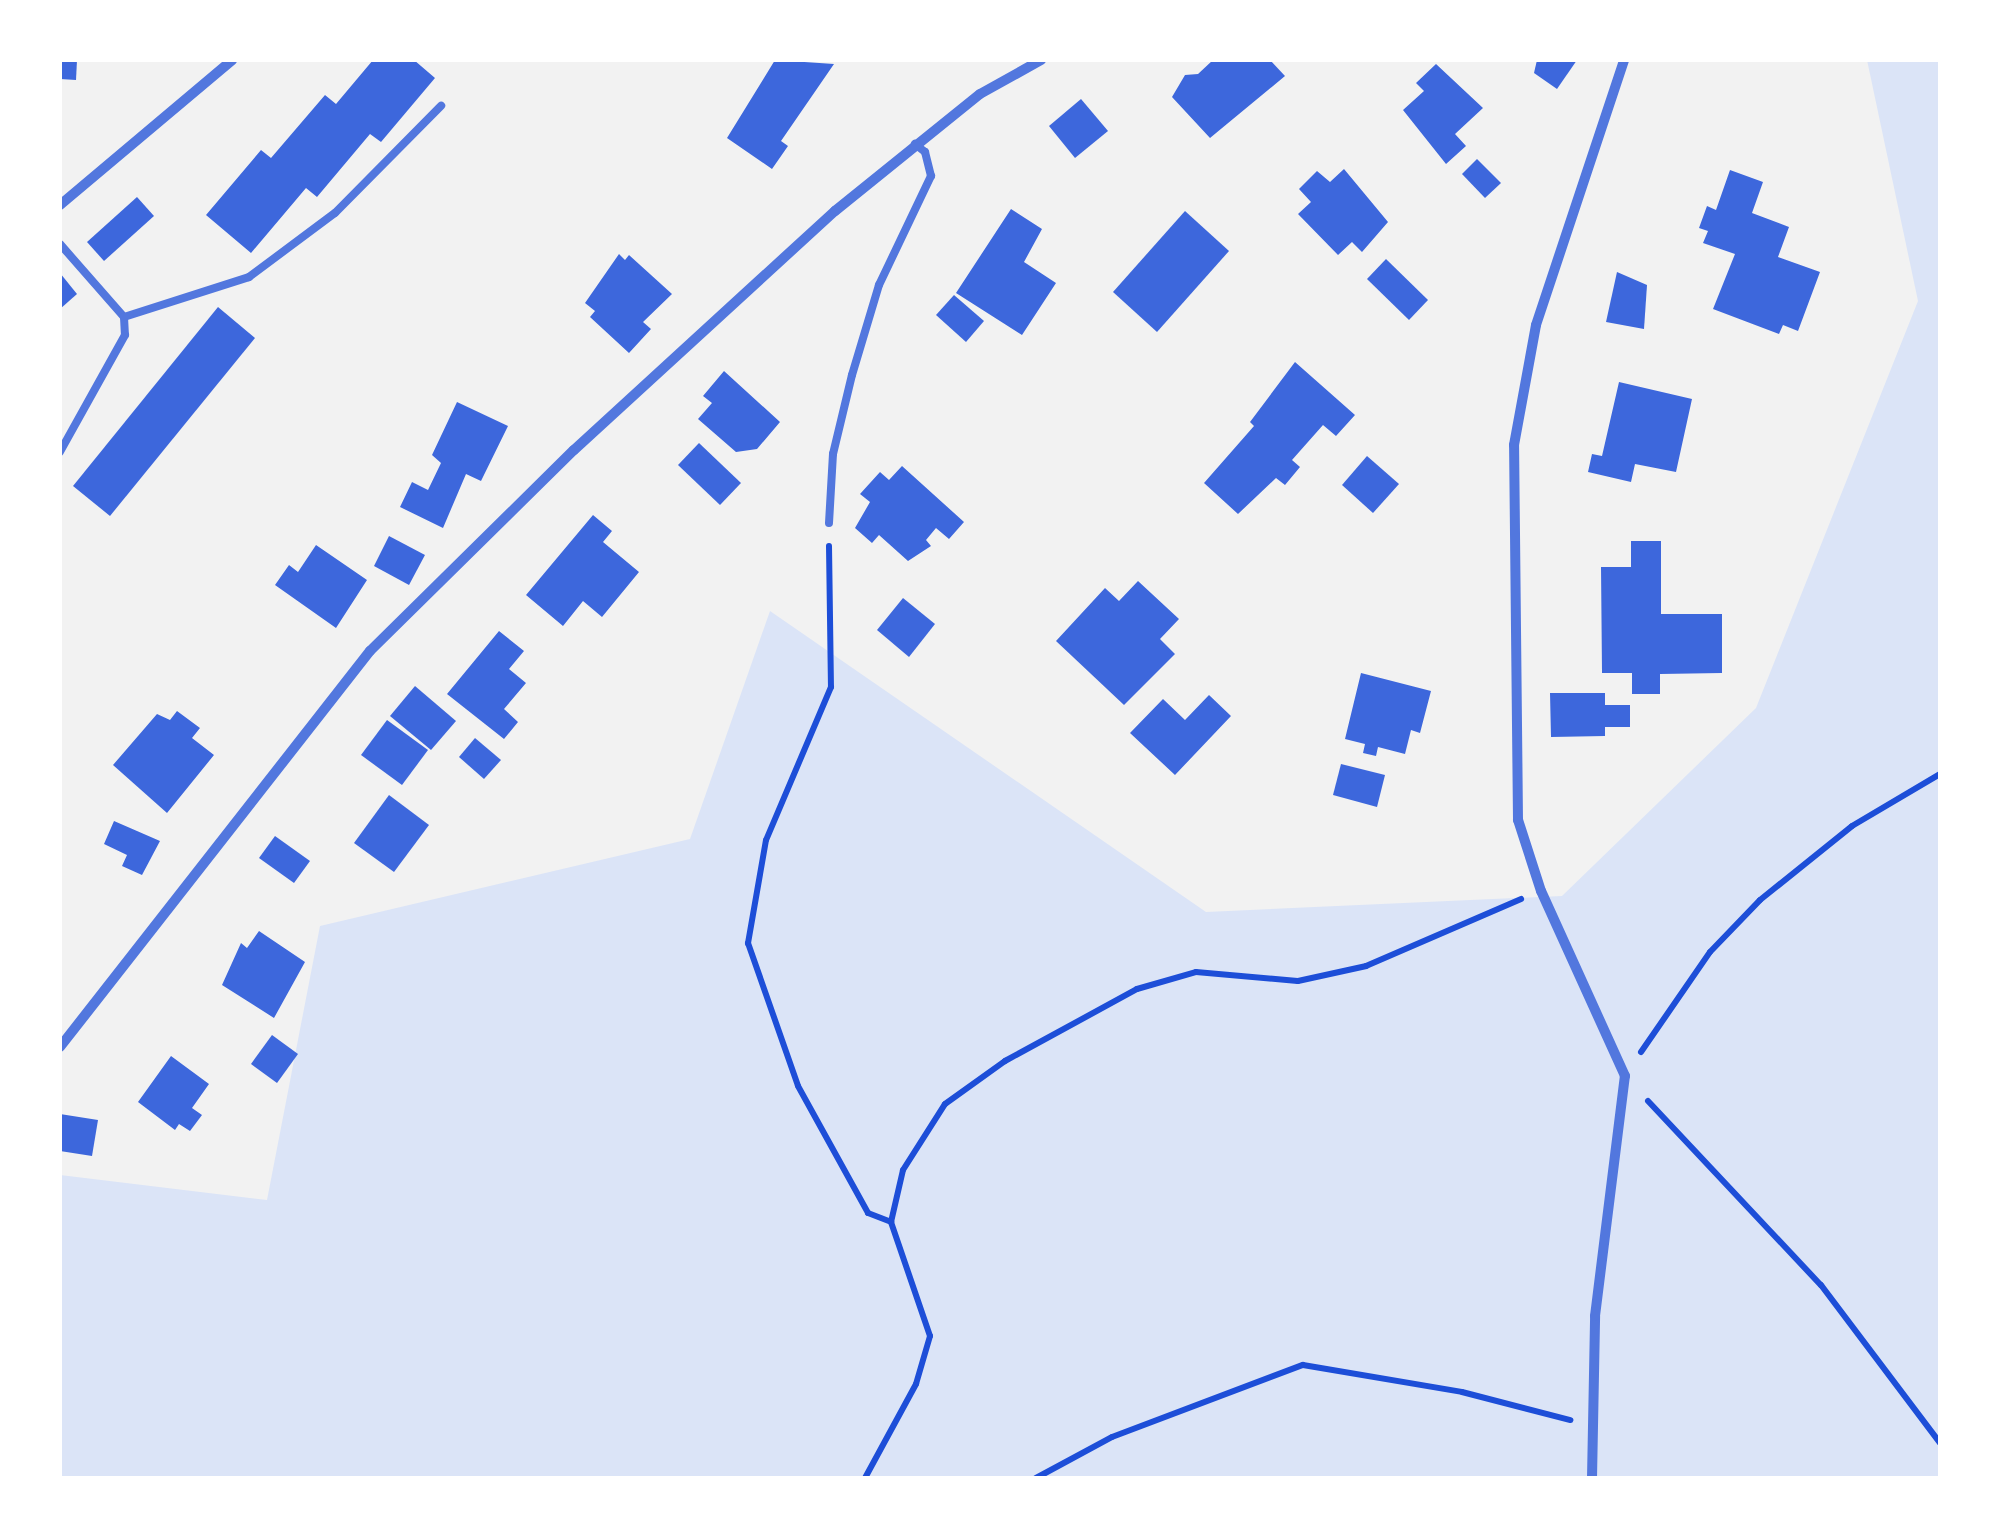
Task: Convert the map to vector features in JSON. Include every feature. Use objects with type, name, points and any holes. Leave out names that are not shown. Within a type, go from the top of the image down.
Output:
[{"type":"street","points":[[60,204],[232,60]]},
{"type":"street","points":[[60,1047],[370,652],[574,450],[915,144],[980,94],[1041,60]]},
{"type":"street","points":[[1592,1478],[1595,1316],[1625,1076],[1540,891],[1518,820],[1514,445],[1536,326],[1624,60]]},
{"type":"lane","points":[[124,317],[249,276],[335,213],[442,106]]},
{"type":"lane","points":[[829,522],[833,454],[852,374],[879,285],[930,176],[925,152],[915,144]]},
{"type":"lane","points":[[60,244],[124,317],[121,350],[60,452]]},
{"type":"path","points":[[829,522],[831,687],[766,840],[748,943],[798,1086],[868,1213],[891,1222]]},
{"type":"path","points":[[1940,774],[1852,826],[1760,900],[1710,952],[1625,1076],[1821,1284],[1940,1443]]},
{"type":"path","points":[[865,1478],[916,1384],[930,1336],[891,1222],[902,1170],[945,1104],[1004,1061],[1137,989],[1196,972],[1298,981],[1366,966],[1540,891]]},
{"type":"path","points":[[1036,1478],[1112,1437],[1303,1365],[1462,1392],[1594,1426]]},
{"type":"shaded area","points":[[1867,60],[1940,60],[1940,1478],[60,1478],[60,1175],[267,1200],[320,926],[690,839],[770,611],[1206,912],[1562,896],[1756,708],[1918,301]]},
{"type":"building","points":[[60,60],[77,60],[76,80],[60,79]]},
{"type":"building","points":[[373,60],[414,60],[435,78],[381,142],[370,134],[317,197],[306,188],[251,253],[206,215],[261,150],[271,158],[325,95],[336,104]]},
{"type":"building","points":[[775,60],[834,64],[781,141],[788,146],[772,169],[727,138]]},
{"type":"building","points":[[1213,60],[1270,60],[1285,76],[1210,138],[1172,97],[1185,75],[1198,74]]},
{"type":"building","points":[[1537,60],[1577,60],[1557,89],[1534,73]]},
{"type":"building","points":[[1436,64],[1483,108],[1455,134],[1466,146],[1446,164],[1403,110],[1424,91],[1416,83]]},
{"type":"building","points":[[1081,99],[1108,131],[1075,158],[1049,126]]},
{"type":"building","points":[[1477,159],[1501,183],[1485,198],[1462,174]]},
{"type":"building","points":[[1344,169],[1388,222],[1362,252],[1352,242],[1338,255],[1298,214],[1311,202],[1299,189],[1317,171],[1330,182]]},
{"type":"building","points":[[1730,170],[1763,182],[1752,213],[1789,227],[1778,257],[1820,272],[1798,331],[1783,325],[1779,334],[1713,309],[1735,254],[1703,243],[1708,231],[1699,228],[1707,206],[1716,210]]},
{"type":"building","points":[[137,197],[154,216],[104,261],[87,242]]},
{"type":"building","points":[[1011,209],[1042,229],[1024,262],[1056,283],[1022,335],[956,293]]},
{"type":"building","points":[[1185,211],[1229,251],[1157,332],[1113,292]]},
{"type":"building","points":[[619,254],[625,260],[629,255],[672,294],[643,322],[651,329],[629,353],[590,317],[595,311],[585,303]]},
{"type":"building","points":[[1386,259],[1428,300],[1409,320],[1367,279]]},
{"type":"building","points":[[1617,272],[1647,285],[1644,329],[1606,322]]},
{"type":"building","points":[[60,273],[77,294],[60,309]]},
{"type":"building","points":[[954,295],[984,321],[966,342],[936,315]]},
{"type":"building","points":[[218,307],[255,338],[110,516],[73,486]]},
{"type":"building","points":[[1295,362],[1355,415],[1336,436],[1323,425],[1292,460],[1300,467],[1285,485],[1276,478],[1238,514],[1204,483],[1254,426],[1250,422]]},
{"type":"building","points":[[724,371],[780,422],[757,449],[736,452],[698,419],[712,403],[703,396]]},
{"type":"building","points":[[1619,382],[1692,399],[1676,472],[1635,464],[1631,482],[1588,472],[1592,454],[1602,456]]},
{"type":"building","points":[[457,402],[508,426],[481,481],[466,474],[443,528],[400,507],[412,482],[428,490],[441,463],[432,455]]},
{"type":"building","points":[[699,443],[741,483],[720,505],[678,465]]},
{"type":"building","points":[[1367,456],[1399,484],[1373,513],[1342,485]]},
{"type":"building","points":[[902,466],[964,522],[949,539],[936,528],[926,540],[931,546],[908,561],[879,535],[872,543],[855,528],[870,502],[860,494],[880,472],[889,480]]},
{"type":"building","points":[[593,515],[612,531],[603,542],[639,572],[602,617],[583,601],[563,626],[526,595]]},
{"type":"building","points":[[389,536],[425,555],[409,585],[374,566]]},
{"type":"building","points":[[1631,541],[1661,541],[1661,614],[1722,614],[1722,673],[1660,674],[1660,694],[1632,694],[1632,673],[1602,673],[1601,567],[1631,567]]},
{"type":"building","points":[[316,545],[367,580],[336,628],[275,585],[289,565],[298,572]]},
{"type":"building","points":[[1138,581],[1179,619],[1160,639],[1175,654],[1124,705],[1056,641],[1105,588],[1119,601]]},
{"type":"building","points":[[903,598],[935,624],[909,657],[877,630]]},
{"type":"building","points":[[499,631],[524,651],[509,669],[526,683],[504,709],[518,722],[504,739],[447,694]]},
{"type":"building","points":[[1361,673],[1431,691],[1420,733],[1411,730],[1405,754],[1378,747],[1376,756],[1363,753],[1365,744],[1345,739]]},
{"type":"building","points":[[415,686],[456,721],[431,750],[390,716]]},
{"type":"building","points":[[1550,693],[1605,693],[1605,705],[1630,705],[1630,727],[1605,727],[1605,736],[1551,737]]},
{"type":"building","points":[[1209,695],[1231,716],[1175,775],[1130,733],[1163,699],[1185,720]]},
{"type":"building","points":[[177,711],[200,728],[192,738],[214,755],[167,813],[113,765],[157,714],[170,720]]},
{"type":"building","points":[[387,720],[428,750],[402,785],[361,755]]},
{"type":"building","points":[[475,738],[501,760],[484,779],[459,757]]},
{"type":"building","points":[[1341,764],[1385,775],[1377,807],[1333,795]]},
{"type":"building","points":[[389,795],[429,825],[394,872],[354,843]]},
{"type":"building","points":[[114,821],[160,841],[142,875],[122,866],[127,855],[104,844]]},
{"type":"building","points":[[275,836],[310,861],[294,883],[259,858]]},
{"type":"building","points":[[259,931],[305,962],[274,1018],[222,985],[241,943],[247,948]]},
{"type":"building","points":[[272,1035],[298,1054],[277,1083],[251,1064]]},
{"type":"building","points":[[171,1056],[209,1084],[192,1108],[202,1115],[190,1131],[179,1124],[175,1130],[138,1102]]},
{"type":"building","points":[[60,1114],[98,1120],[92,1156],[60,1151]]}]
